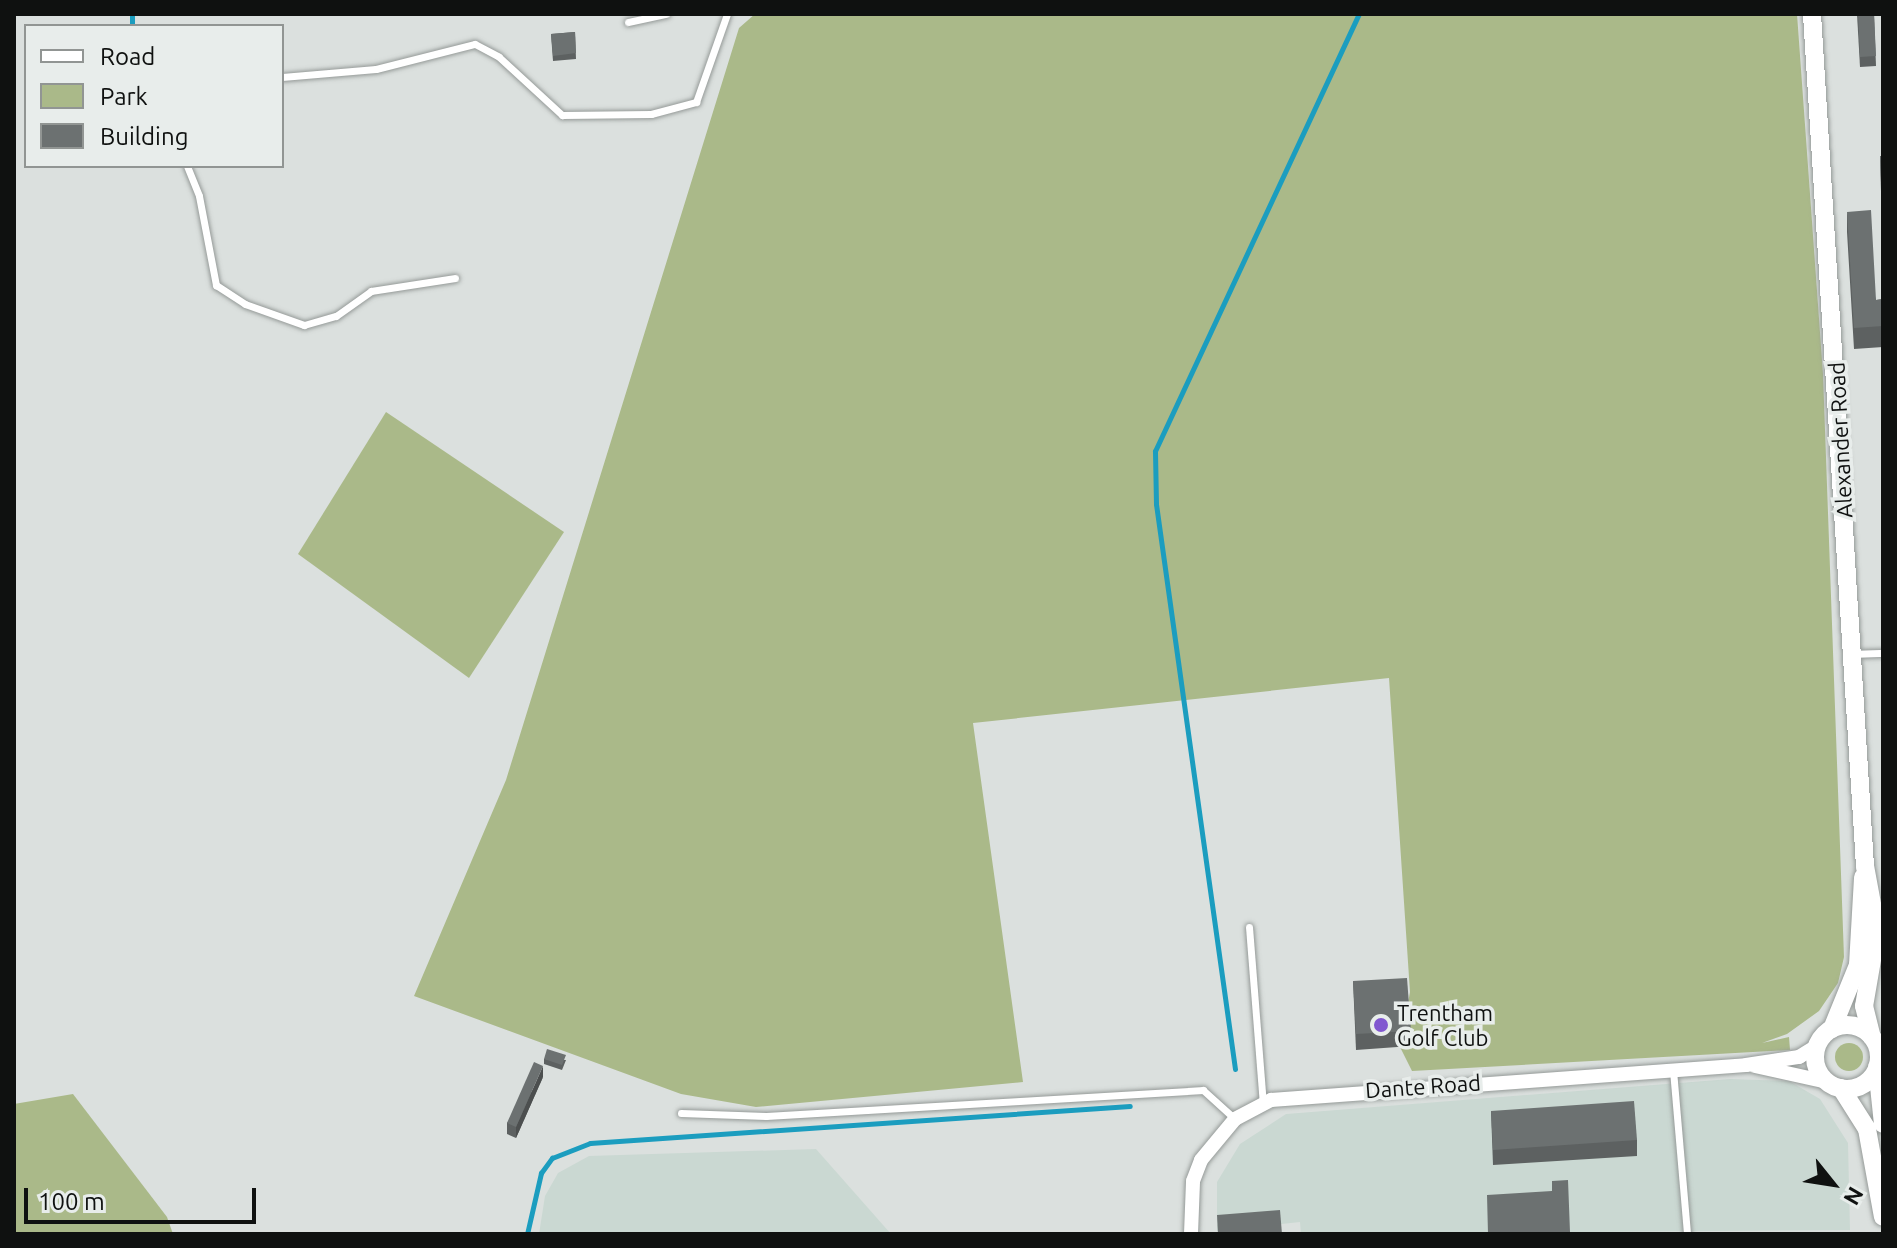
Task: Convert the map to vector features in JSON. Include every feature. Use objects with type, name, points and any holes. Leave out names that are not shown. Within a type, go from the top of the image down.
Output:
[{"type":"street","name":"Alexander Road","points":[[1812,14],[1865,866],[1877,931],[1864,1006],[1877,1067],[1883,1124]]},
{"type":"street","name":"Alexander Road","points":[[1818,1045],[1832,1029],[1858,965],[1865,866]]},
{"type":"street","points":[[1832,1029],[1853,1026],[1872,1037]]},
{"type":"street","points":[[1746,1065],[1799,1057],[1818,1045]]},
{"type":"street","points":[[1818,1045],[1816,1066],[1867,1129],[1882,1172],[1883,1217]]},
{"type":"street","points":[[1746,1065],[1834,1085],[1864,1084],[1877,1067]]},
{"type":"street","name":"Dante Road","points":[[1191,1234],[1193,1181],[1201,1160],[1235,1119],[1263,1103],[1304,1094],[1746,1065]]},
{"type":"lane","points":[[628,22],[666,14]]},
{"type":"lane","points":[[284,77],[376,69],[475,44],[499,57],[562,115],[651,114],[696,102],[727,14]]},
{"type":"lane","points":[[188,168],[199,196],[216,285],[245,304],[304,325],[336,316],[371,291],[455,278]]},
{"type":"lane","points":[[1852,654],[1883,653]]},
{"type":"lane","points":[[1249,927],[1263,1103]]},
{"type":"lane","points":[[1673,1070],[1687,1234]]},
{"type":"lane","points":[[681,1113],[766,1116],[1203,1090],[1235,1119]]},
{"type":"shaded area","points":[[1730,1079],[1789,1081],[1820,1099],[1848,1143],[1850,1230],[1301,1234],[1300,1222],[1217,1231],[1217,1182],[1240,1144],[1286,1114]]},
{"type":"shaded area","points":[[816,1149],[891,1234],[539,1234],[545,1196],[558,1173],[589,1156]]},
{"type":"green space","points":[[755,14],[1797,14],[1823,374],[1844,957],[1838,983],[1819,1011],[1787,1034],[1762,1043],[1789,1037],[1790,1050],[1412,1071],[1400,1047],[1410,992],[1389,678],[973,723],[1023,1082],[756,1107],[681,1094],[414,996],[506,780],[739,28]]},
{"type":"green space","points":[[386,412],[564,532],[469,678],[298,554]]},
{"type":"green space","points":[[1849,1043],[1859,1047],[1863,1057],[1859,1067],[1849,1071],[1839,1067],[1835,1057],[1839,1047]]},
{"type":"green space","points":[[73,1094],[167,1217],[173,1234],[14,1234],[14,1104]]},
{"type":"building","points":[[1858,14],[1874,14],[1876,56],[1860,57]]},
{"type":"building","points":[[575,32],[576,53],[553,56],[551,34]]},
{"type":"building","points":[[1880,156],[1883,156],[1883,182],[1881,182]]},
{"type":"building","points":[[1871,210],[1876,300],[1883,299],[1883,326],[1854,328],[1847,212]]},
{"type":"building","name":"Trentham Golf Club","points":[[1407,978],[1411,1031],[1356,1034],[1353,981]]},
{"type":"building","points":[[547,1049],[566,1055],[562,1065],[544,1059]]},
{"type":"building","points":[[534,1062],[543,1066],[516,1127],[507,1123]]},
{"type":"building","points":[[1634,1101],[1637,1140],[1493,1150],[1491,1111]]},
{"type":"building","points":[[1568,1180],[1570,1232],[1488,1234],[1487,1195],[1552,1191],[1552,1181]]},
{"type":"building","points":[[1280,1210],[1282,1234],[1218,1234],[1217,1215]]},
{"type":"waterway","points":[[132,14],[132,24]]},
{"type":"waterway","points":[[1235,1069],[1156,504],[1155,451],[1359,14]]},
{"type":"waterway","points":[[527,1234],[541,1173],[552,1158],[590,1143],[1130,1106]]},
{"type":"place","name":"Trentham Golf Club","points":[[1381,1025]]}]
